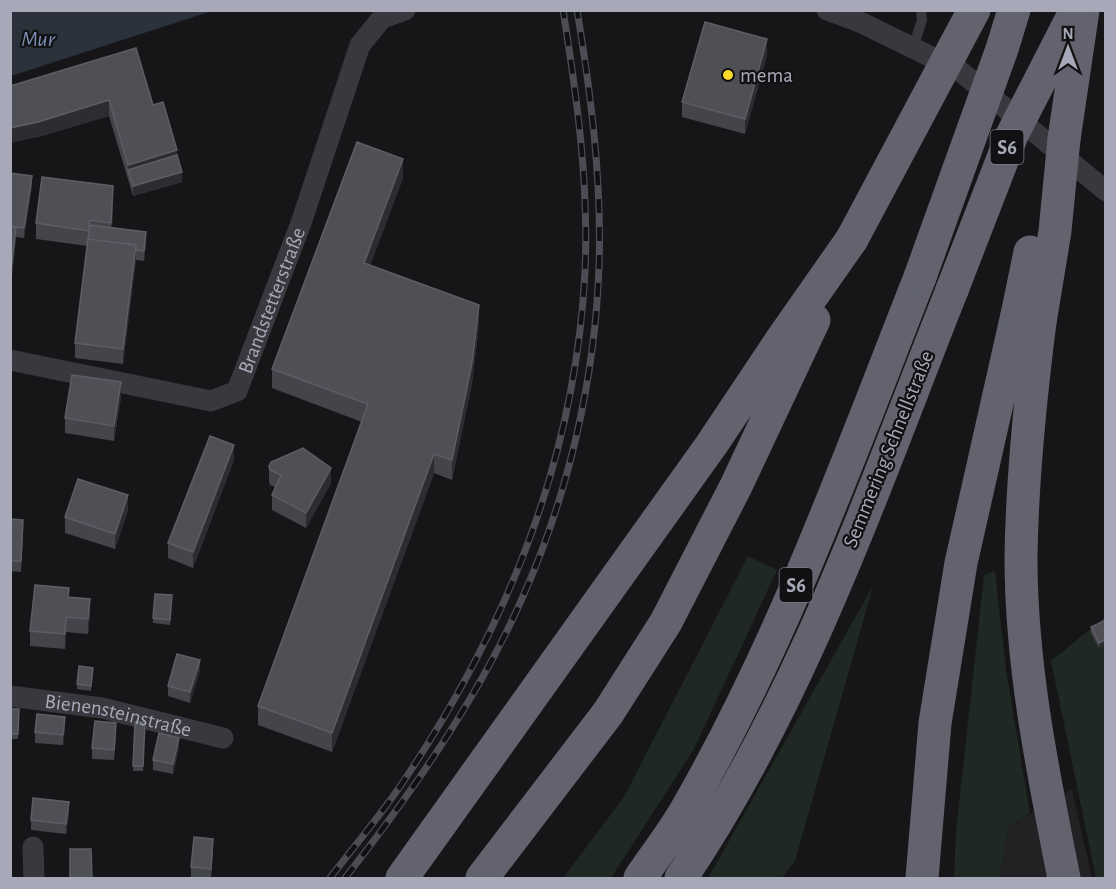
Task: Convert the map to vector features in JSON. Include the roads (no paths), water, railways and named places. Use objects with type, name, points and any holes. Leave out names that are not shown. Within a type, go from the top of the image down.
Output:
[{"type":"highway","points":[[482,879],[609,713],[666,622],[736,486],[852,239],[974,10]]},
{"type":"highway","name":"Semmering Schnellstraße","points":[[640,879],[685,812],[756,676],[826,518],[920,277],[1014,10]]},
{"type":"highway","name":"Semmering Schnellstraße","points":[[681,879],[713,831],[786,692],[857,530],[1012,135],[1076,10]]},
{"type":"highway","points":[[1064,879],[1042,766],[1030,682],[1021,560],[1028,318],[1039,211],[1064,139],[1083,10]]},
{"type":"highway","points":[[402,879],[712,444],[852,239]]},
{"type":"highway","points":[[922,879],[935,723],[959,574],[1028,318]]},
{"type":"street","name":"Brandstetterstraße","points":[[10,360],[211,401],[237,391],[301,223],[360,45],[382,18],[405,10]]},
{"type":"street","points":[[827,10],[960,71],[1106,191]]},
{"type":"street","name":"Bienensteinstraße","points":[[10,696],[102,708],[223,738]]},
{"type":"street","points":[[33,847],[34,879]]},
{"type":"lane","points":[[914,48],[922,20],[921,10]]},
{"type":"water","name":"Mur","points":[[11,10],[212,10],[212,11],[11,76]]},
{"type":"railway","points":[[330,878],[401,785],[439,726],[473,666],[503,604],[529,541],[550,477],[567,410],[579,342],[586,239],[581,141],[563,10]]},
{"type":"railway","points":[[345,878],[444,742],[487,669],[524,594],[540,555],[577,434],[592,351],[599,267],[597,170],[587,74],[577,10]]},
{"type":"place","name":"mema","points":[[728,75]]}]
